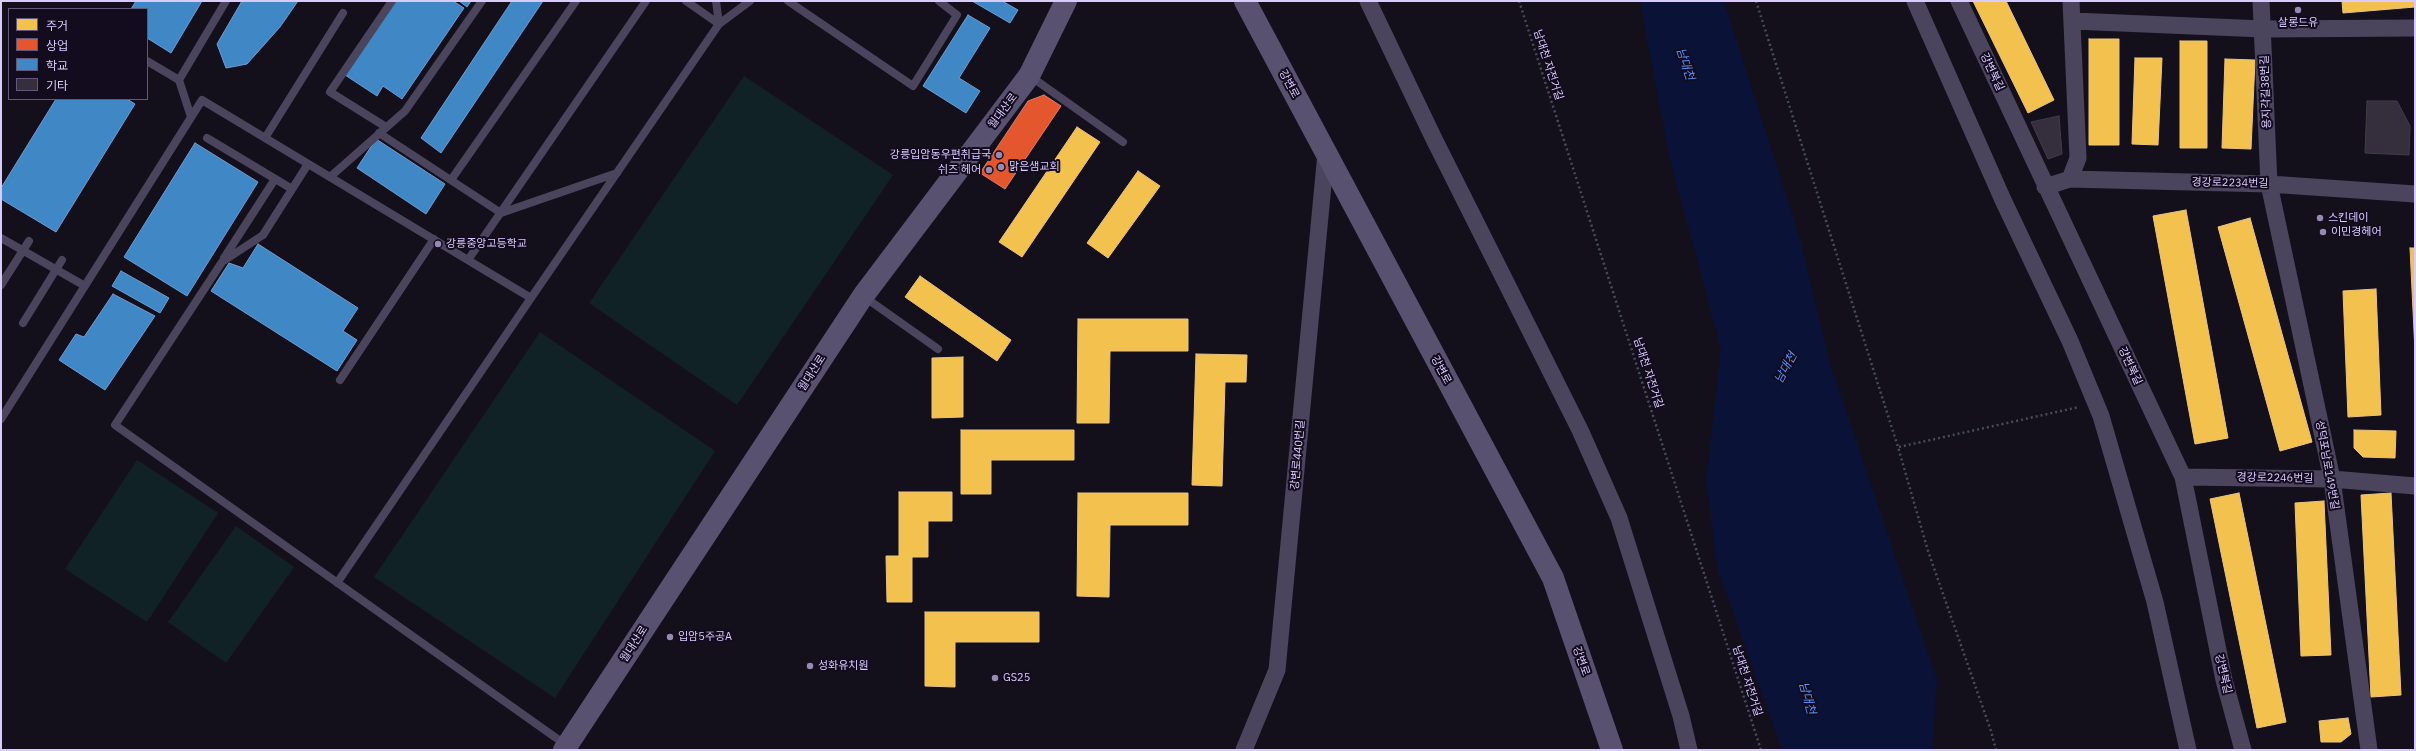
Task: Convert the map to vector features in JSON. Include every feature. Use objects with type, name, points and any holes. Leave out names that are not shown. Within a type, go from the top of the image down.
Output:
[{"type":"street","name":"월대산로","points":[[565,748],[863,296],[1030,76],[1066,1]]},
{"type":"street","name":"강변로","points":[[1245,1],[1552,578],[1612,750]]},
{"type":"street","points":[[1368,1],[1434,139],[1580,430],[1619,518],[1681,716],[1689,750]]},
{"type":"street","points":[[1915,1],[2003,200],[2070,341],[2095,403],[2155,602],[2188,750]]},
{"type":"street","name":"강변북길","points":[[1959,1],[2045,187],[2183,477],[2224,680],[2243,750]]},
{"type":"street","points":[[2070,179],[2078,158],[2071,1]]},
{"type":"street","name":"용지각길38번길","points":[[2261,1],[2269,184]]},
{"type":"street","points":[[2073,21],[2263,29],[2415,28]]},
{"type":"street","name":"강변로440번길","points":[[1244,750],[1277,670],[1326,153]]},
{"type":"street","name":"경강로2234번길","points":[[2045,187],[2070,179],[2269,184],[2415,194]]},
{"type":"street","name":"성덕포남로149번길","points":[[2269,184],[2332,479],[2369,750]]},
{"type":"street","name":"경강로2246번길","points":[[2183,477],[2332,479],[2415,486]]},
{"type":"lane","points":[[178,80],[226,1]]},
{"type":"lane","points":[[386,127],[330,92],[392,1]]},
{"type":"lane","points":[[330,177],[405,111],[482,1]]},
{"type":"lane","points":[[451,180],[576,1]]},
{"type":"lane","points":[[468,260],[646,1]]},
{"type":"lane","points":[[686,1],[719,24]]},
{"type":"lane","points":[[716,1],[719,24]]},
{"type":"lane","points":[[337,582],[719,24],[750,1]]},
{"type":"lane","points":[[788,1],[913,86],[957,15],[939,1]]},
{"type":"lane","points":[[265,138],[343,13]]},
{"type":"lane","points":[[148,62],[178,80],[191,117]]},
{"type":"lane","points":[[1030,76],[1123,142]]},
{"type":"lane","points":[[1,419],[202,100],[531,298]]},
{"type":"lane","points":[[379,133],[501,213]]},
{"type":"lane","points":[[207,138],[292,189]]},
{"type":"lane","points":[[222,262],[262,235],[308,164]]},
{"type":"lane","points":[[501,213],[617,173]]},
{"type":"lane","points":[[275,179],[115,425],[337,582],[565,748]]},
{"type":"lane","points":[[1,238],[84,286]]},
{"type":"lane","points":[[340,380],[434,239]]},
{"type":"lane","points":[[1,285],[29,241]]},
{"type":"lane","points":[[23,323],[62,260]]},
{"type":"lane","points":[[863,296],[938,349]]},
{"type":"path","name":"남대천 자전거길","points":[[1519,1],[1761,750]]},
{"type":"path","points":[[1756,1],[1898,447],[1928,551],[1996,750]]},
{"type":"path","points":[[1898,447],[2095,403]]},
{"type":"shaded area","points":[[744,76],[893,175],[737,405],[589,303]]},
{"type":"shaded area","points":[[540,332],[715,451],[555,698],[374,577]]},
{"type":"shaded area","points":[[137,460],[218,513],[147,622],[65,569]]},
{"type":"shaded area","points":[[236,526],[294,567],[226,663],[168,622]]},
{"type":"water","name":"남대천","points":[[1640,1],[1724,1],[1801,242],[1830,363],[1937,680],[1932,750],[1782,750],[1718,570],[1706,480],[1721,349],[1669,156]]},
{"type":"building: 주거","points":[[1973,1],[2006,1],[2054,100],[2028,113]]},
{"type":"building: 주거","points":[[2342,1],[2415,1],[2415,7],[2343,13]]},
{"type":"building: 주거","points":[[2089,39],[2119,39],[2119,145],[2089,145]]},
{"type":"building: 주거","points":[[2180,41],[2207,41],[2207,148],[2180,148]]},
{"type":"building: 주거","points":[[2135,58],[2162,58],[2158,145],[2132,144]]},
{"type":"building: 주거","points":[[2225,59],[2255,60],[2251,149],[2222,148]]},
{"type":"building: 주거","points":[[1077,127],[1100,142],[1022,257],[999,242]]},
{"type":"building: 주거","points":[[1138,171],[1160,186],[1108,258],[1087,243]]},
{"type":"building: 주거","points":[[2186,210],[2228,438],[2195,444],[2153,216]]},
{"type":"building: 주거","points":[[2250,218],[2312,442],[2280,451],[2218,227]]},
{"type":"building: 주거","points":[[2410,248],[2415,248],[2415,352]]},
{"type":"building: 주거","points":[[920,276],[1011,340],[997,361],[905,297]]},
{"type":"building: 주거","points":[[2376,289],[2381,415],[2348,417],[2343,291]]},
{"type":"building: 주거","points":[[1078,319],[1188,319],[1188,351],[1110,351],[1109,423],[1077,423]]},
{"type":"building: 주거","points":[[1196,354],[1247,355],[1246,382],[1225,382],[1222,486],[1192,485]]},
{"type":"building: 주거","points":[[963,357],[963,417],[932,418],[932,358]]},
{"type":"building: 주거","points":[[961,430],[1074,430],[1074,460],[991,460],[991,494],[961,494]]},
{"type":"building: 주거","points":[[2354,430],[2396,431],[2395,458],[2363,457],[2354,448]]},
{"type":"building: 주거","points":[[899,492],[952,492],[952,521],[928,521],[928,557],[912,557],[912,602],[887,602],[886,556],[899,556]]},
{"type":"building: 주거","points":[[1078,493],[1188,493],[1188,525],[1110,525],[1109,597],[1077,596]]},
{"type":"building: 주거","points":[[2239,493],[2286,722],[2257,728],[2210,499]]},
{"type":"building: 주거","points":[[2391,493],[2401,695],[2371,697],[2361,495]]},
{"type":"building: 주거","points":[[2324,501],[2331,655],[2301,656],[2295,503]]},
{"type":"building: 주거","points":[[925,612],[1039,612],[1039,642],[955,642],[955,687],[925,686]]},
{"type":"building: 주거","points":[[2348,718],[2351,734],[2341,742],[2321,742],[2319,721]]},
{"type":"building: 상업","points":[[1044,95],[1061,106],[1005,189],[980,173],[1028,101]]},
{"type":"building: 학교","points":[[136,1],[202,1],[171,53],[148,39],[148,8],[132,8]]},
{"type":"building: 학교","points":[[242,1],[298,1],[280,27],[247,64],[226,68],[217,44]]},
{"type":"building: 학교","points":[[391,1],[453,1],[464,8],[402,99],[383,86],[377,96],[342,73]]},
{"type":"building: 학교","points":[[459,1],[471,1],[467,7]]},
{"type":"building: 학교","points":[[512,1],[543,1],[441,153],[421,138]]},
{"type":"building: 학교","points":[[972,1],[1002,1],[1018,10],[1010,23]]},
{"type":"building: 학교","points":[[968,15],[990,28],[959,78],[980,91],[966,113],[923,86]]},
{"type":"building: 학교","points":[[55,100],[129,100],[135,104],[56,232],[1,199],[1,188]]},
{"type":"building: 학교","points":[[376,139],[445,184],[426,214],[357,168]]},
{"type":"building: 학교","points":[[195,143],[258,182],[187,296],[124,257]]},
{"type":"building: 학교","points":[[258,244],[358,308],[343,331],[357,340],[337,371],[211,291],[229,263],[243,268]]},
{"type":"building: 학교","points":[[121,271],[169,298],[160,313],[112,286]]},
{"type":"building: 학교","points":[[113,294],[155,316],[105,390],[59,360],[76,334],[84,337]]},
{"type":"building: 기타","points":[[2367,101],[2397,101],[2410,126],[2409,155],[2365,153]]},
{"type":"building: 기타","points":[[2059,116],[2062,154],[2048,159],[2031,122]]},
{"type":"place","name":"살롱드유","points":[[2298,10]]},
{"type":"place","name":"강릉입암동우편취급국","points":[[999,155]]},
{"type":"place","name":"맑은샘교회","points":[[1001,167]]},
{"type":"place","name":"쉬즈 헤어","points":[[989,170]]},
{"type":"place","name":"스킨데이","points":[[2320,218]]},
{"type":"place","name":"이민경헤어","points":[[2323,232]]},
{"type":"place","name":"강릉중앙고등학교","points":[[438,244]]},
{"type":"place","name":"입암5주공A","points":[[670,637]]},
{"type":"place","name":"성화유치원","points":[[810,666]]},
{"type":"place","name":"GS25","points":[[995,678]]}]
